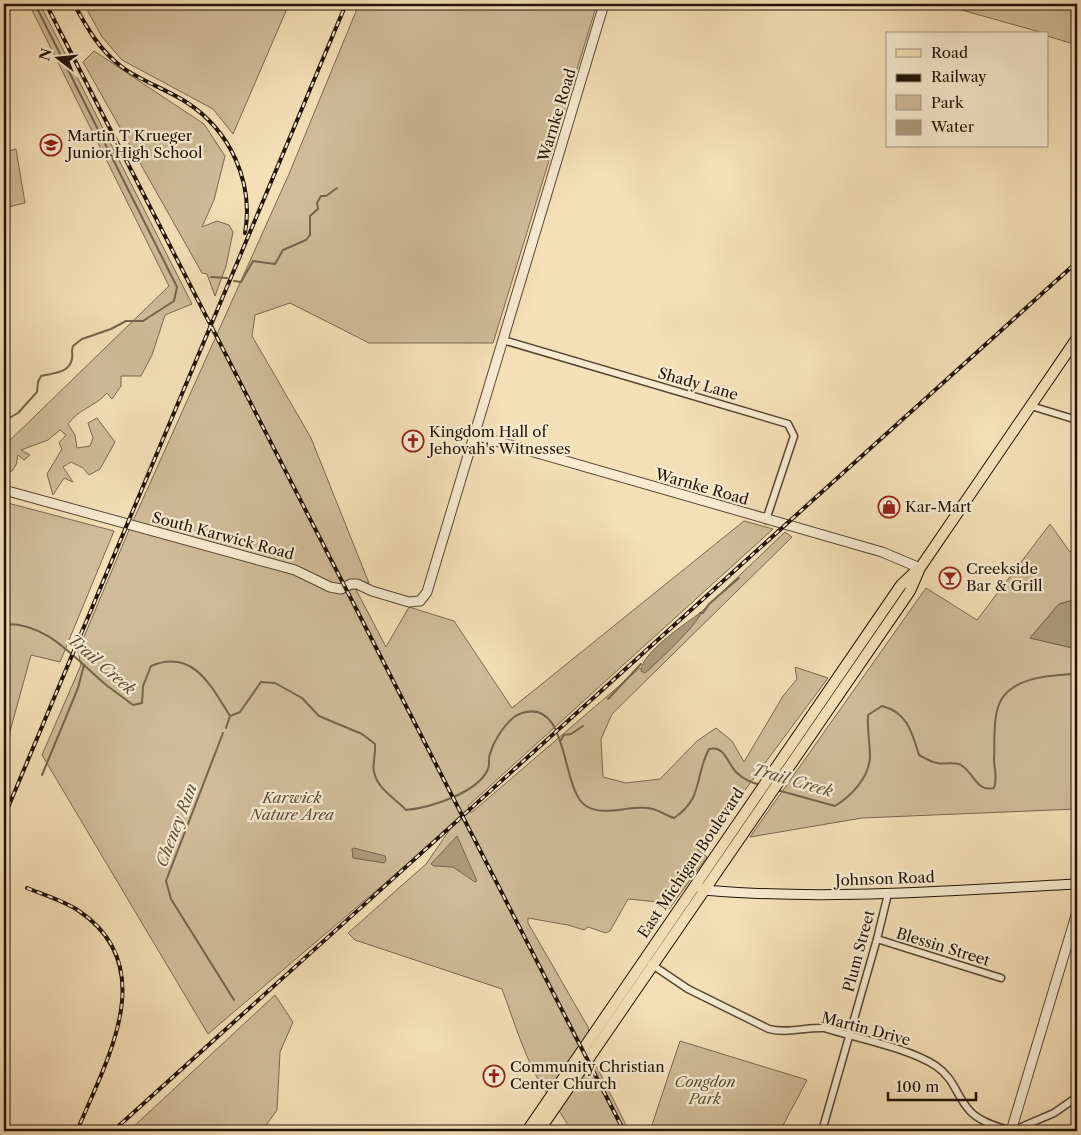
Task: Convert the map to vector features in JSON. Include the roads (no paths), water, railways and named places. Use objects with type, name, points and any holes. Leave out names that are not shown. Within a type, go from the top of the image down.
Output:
[{"type":"main road","name":"East Michigan Boulevard","points":[[527,1131],[648,962],[704,890],[760,810],[910,591],[920,568],[1077,338]]},
{"type":"main road","name":"East Michigan Boulevard","points":[[539,1131],[648,962],[695,884],[901,584],[920,568]]},
{"type":"street","name":"Warnke Road","points":[[427,592],[604,4]]},
{"type":"street","name":"Shady Lane","points":[[503,340],[788,424],[794,436],[766,520]]},
{"type":"street","points":[[1031,406],[1077,420]]},
{"type":"street","name":"Warnke Road","points":[[475,435],[882,552],[920,568]]},
{"type":"street","name":"South Karwick Road","points":[[4,490],[295,570],[330,587],[341,589],[350,584],[357,584],[409,602],[420,601],[427,592]]},
{"type":"street","name":"Johnson Road","points":[[695,884],[704,890],[759,894],[888,894],[1077,884]]},
{"type":"street","name":"Plum Street","points":[[822,1131],[888,894]]},
{"type":"street","points":[[1011,1131],[1077,912]]},
{"type":"street","name":"Blessin Street","points":[[877,939],[1001,978]]},
{"type":"street","name":"Martin Drive","points":[[648,962],[688,989],[769,1029],[778,1032],[824,1028],[916,1056],[950,1077],[968,1110],[978,1118],[1011,1131]]},
{"type":"street","points":[[1011,1131],[1054,1113],[1077,1097]]},
{"type":"water","points":[[1077,599],[1077,649],[1030,638],[1059,604]]},
{"type":"water","points":[[700,613],[693,625],[667,653],[645,673],[641,671],[648,656],[656,647]]},
{"type":"water","points":[[457,836],[477,881],[475,882],[453,867],[434,866],[431,864]]},
{"type":"water","points":[[352,849],[385,856],[386,860],[384,863],[353,858]]},
{"type":"waterway","points":[[4,418],[18,413],[37,392],[41,376],[60,372],[67,368],[72,359],[73,346],[82,339],[111,329],[126,321],[143,321],[174,301],[177,287],[35,4]]},
{"type":"waterway","points":[[234,281],[241,282],[253,261],[275,264],[283,250],[306,240],[310,235],[310,216],[318,209],[317,203],[321,196],[326,196],[337,188]]},
{"type":"waterway","points":[[211,277],[227,278]]},
{"type":"waterway","points":[[700,613],[703,613],[709,604],[739,578]]},
{"type":"waterway","name":"Trail Creek","points":[[4,624],[19,625],[47,635],[133,705],[142,703],[143,686],[151,666],[166,662],[178,662],[189,666],[199,673],[216,693],[230,716],[240,712],[261,682],[275,683],[302,698],[319,716],[362,734],[375,744],[374,769],[376,778],[383,789],[406,810],[416,809],[452,798],[483,778],[488,769],[489,756],[498,736],[512,719],[522,713],[537,712],[549,719],[556,731],[578,797],[586,806],[594,809],[610,811],[645,808],[656,810],[674,818],[690,803],[697,786],[704,759],[709,749],[714,748],[722,752],[739,775],[748,781],[761,785]]},
{"type":"waterway","points":[[608,699],[641,664]]},
{"type":"waterway","points":[[42,775],[78,688],[84,665]]},
{"type":"waterway","name":"Trail Creek","points":[[777,790],[835,806],[847,797],[863,779],[869,765],[868,715],[882,706],[903,718],[911,731],[919,755],[937,763],[959,764],[966,769],[979,785],[988,789],[994,788],[996,777],[994,758],[995,723],[1001,700],[1009,691],[1029,680],[1054,675],[1077,674]]},
{"type":"waterway","name":"Cheney Run","points":[[226,728],[230,716]]},
{"type":"waterway","points":[[561,740],[564,735],[571,734],[583,726]]},
{"type":"waterway","name":"Cheney Run","points":[[223,733],[166,881],[171,899],[234,1000]]},
{"type":"railway","points":[[46,4],[624,1131]]},
{"type":"railway","points":[[74,4],[95,38],[114,61],[137,77],[186,102],[215,127],[226,142],[242,177],[246,195],[245,233]]},
{"type":"railway","points":[[4,817],[346,4]]},
{"type":"railway","points":[[113,1131],[1077,262]]},
{"type":"railway","points":[[27,888],[79,911],[104,934],[118,959],[122,987],[120,1016],[101,1075],[77,1131]]},
{"type":"place","name":"Martin T Krueger Junior High School","points":[[51,145]]},
{"type":"place","name":"Kingdom Hall of Jehovah's Witnesses","points":[[413,441]]},
{"type":"place","name":"Kar-Mart","points":[[889,507]]},
{"type":"place","name":"Creekside Bar & Grill","points":[[950,578]]},
{"type":"place","name":"Community Christian Center Church","points":[[494,1076]]},
{"type":"park label","name":"Karwick Nature Area","points":[[292,806]]},
{"type":"park label","name":"Congdon Park","points":[[705,1090]]}]
